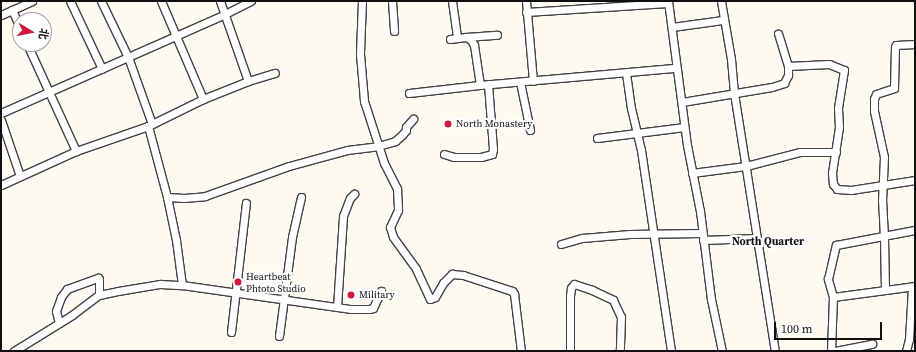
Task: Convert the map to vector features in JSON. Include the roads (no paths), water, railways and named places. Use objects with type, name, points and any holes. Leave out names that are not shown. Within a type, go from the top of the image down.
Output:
[{"type":"street","points":[[1,15],[32,1]]},
{"type":"street","points":[[70,1],[102,69]]},
{"type":"street","points":[[101,1],[128,57],[150,125],[176,240],[182,285]]},
{"type":"street","points":[[161,1],[203,99]]},
{"type":"street","points":[[220,1],[248,81]]},
{"type":"street","points":[[1,113],[225,14],[251,1]]},
{"type":"street","points":[[362,1],[360,54],[364,101],[378,146],[397,189],[398,210],[390,227],[393,237],[416,269],[428,298],[431,300],[435,297],[443,283],[452,274],[463,275],[512,291],[514,294],[521,351]]},
{"type":"street","points":[[392,1],[394,31]]},
{"type":"street","points":[[452,1],[453,38],[497,35]]},
{"type":"street","points":[[526,1],[533,81]]},
{"type":"street","points":[[720,1],[731,59],[734,93],[775,351]]},
{"type":"street","points":[[526,12],[668,2],[684,127],[703,237],[711,299],[722,351]]},
{"type":"street","points":[[672,27],[723,20]]},
{"type":"street","points":[[682,102],[784,83],[788,76],[788,66],[778,34]]},
{"type":"street","points":[[466,38],[471,40],[474,45],[480,85]]},
{"type":"street","points":[[885,290],[883,186],[884,157],[874,111],[874,98],[876,94],[894,88],[896,45],[915,44]]},
{"type":"street","points":[[31,52],[76,151]]},
{"type":"street","points":[[788,66],[829,64],[844,70],[838,108],[839,127],[833,184],[837,188],[852,190],[915,180]]},
{"type":"street","points":[[409,93],[488,84],[676,68]]},
{"type":"street","points":[[1,185],[76,151],[150,125],[203,99],[248,81],[274,73]]},
{"type":"street","points":[[626,73],[654,234],[671,351]]},
{"type":"street","points":[[520,82],[530,130]]},
{"type":"street","points":[[444,154],[454,158],[481,157],[492,154],[493,148],[488,84]]},
{"type":"street","points":[[167,197],[184,198],[206,196],[289,166],[347,150],[378,146],[396,141],[413,119]]},
{"type":"street","points":[[1,120],[20,176]]},
{"type":"street","points":[[597,138],[684,127]]},
{"type":"street","points":[[692,173],[746,166],[800,152],[836,152]]},
{"type":"street","points":[[336,307],[343,216],[350,198],[354,194]]},
{"type":"street","points":[[279,336],[292,237],[300,197]]},
{"type":"street","points":[[231,332],[246,204]]},
{"type":"street","points":[[831,351],[833,297],[828,279],[836,245],[915,230]]},
{"type":"street","points":[[561,244],[582,238],[654,234],[757,238]]},
{"type":"street","points":[[59,323],[56,311],[61,296],[67,289],[98,278],[99,295]]},
{"type":"street","points":[[14,351],[59,323],[99,295],[160,284],[235,291],[351,309],[373,308],[381,291]]},
{"type":"street","points":[[570,351],[570,296],[571,288],[574,284],[592,290],[613,300],[621,317],[620,351]]},
{"type":"street","points":[[833,297],[913,286],[909,338],[906,351]]},
{"type":"street","points":[[835,351],[872,344]]},
{"type":"place","name":"North Monastery","points":[[448,124]]},
{"type":"place","name":"Heartbeat Phtoto Studio","points":[[238,282]]},
{"type":"place","name":"Military","points":[[351,295]]},
{"type":"district","name":"North Quarter","points":[[768,242]]}]
